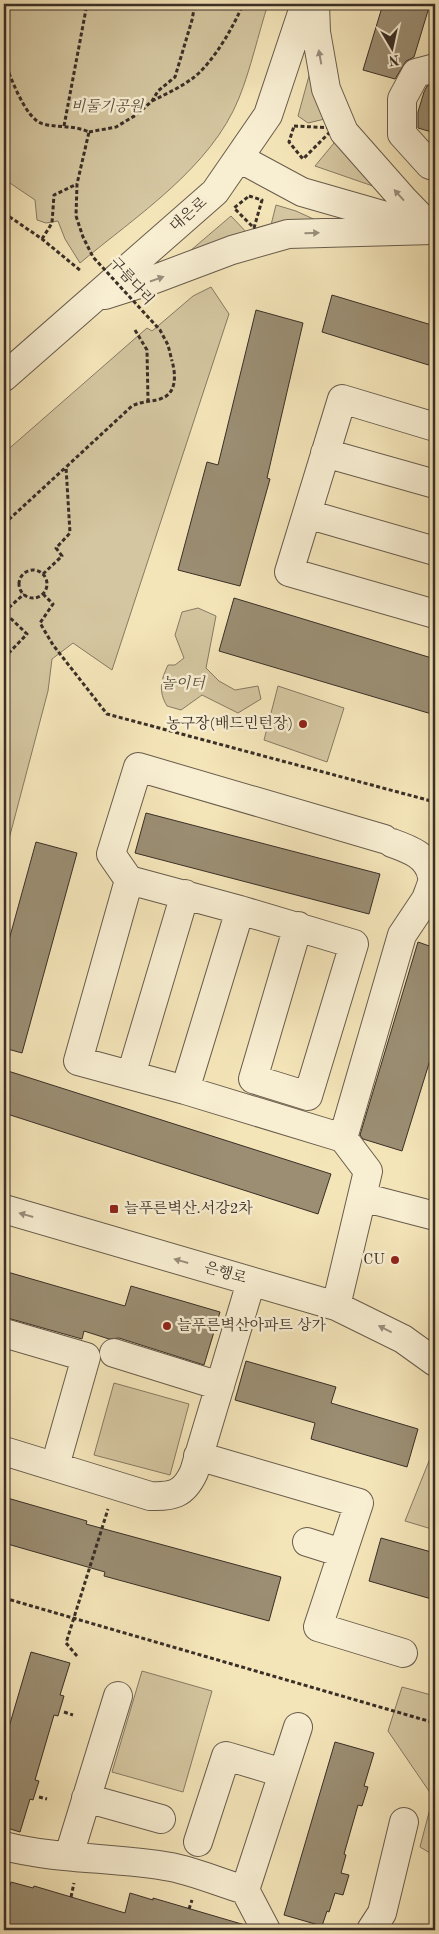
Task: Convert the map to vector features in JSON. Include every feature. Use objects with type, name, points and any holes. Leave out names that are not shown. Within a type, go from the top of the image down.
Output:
[{"type":"street","name":"대은로","points":[[4,377],[215,192],[268,115],[305,4]]},
{"type":"street","points":[[315,4],[316,32],[326,88],[344,132],[404,200],[434,230]]},
{"type":"street","points":[[435,68],[416,73],[402,99],[402,134],[430,165],[435,166]]},
{"type":"street","points":[[239,158],[302,192],[434,230]]},
{"type":"street","points":[[94,299],[232,250],[288,234],[434,230]]},
{"type":"street","points":[[435,427],[342,399],[289,572],[435,614]]},
{"type":"street","points":[[325,453],[435,484]]},
{"type":"street","points":[[306,514],[435,551]]},
{"type":"street","points":[[298,926],[254,1079],[308,1096],[354,944],[298,926],[129,880],[111,854],[138,767],[388,841],[413,851],[426,863],[432,878],[431,901],[402,935],[343,1138]]},
{"type":"street","points":[[129,880],[78,1061],[185,1090],[343,1138],[368,1171],[336,1306]]},
{"type":"street","points":[[132,1075],[185,894]]},
{"type":"street","points":[[185,1090],[240,910]]},
{"type":"street","points":[[362,1198],[435,1216]]},
{"type":"street","name":"은행로","points":[[4,1209],[336,1306],[432,1352]]},
{"type":"street","points":[[4,1451],[150,1496],[176,1494],[188,1485],[194,1472],[250,1282]]},
{"type":"street","points":[[4,1333],[86,1357],[55,1466]]},
{"type":"street","points":[[114,1353],[220,1386]]},
{"type":"street","points":[[198,1456],[359,1503],[318,1627],[403,1653]]},
{"type":"street","points":[[307,1542],[342,1553]]},
{"type":"street","points":[[69,1855],[118,1696]]},
{"type":"street","points":[[245,1890],[298,1727]]},
{"type":"street","points":[[198,1842],[215,1753],[283,1773]]},
{"type":"street","points":[[86,1798],[161,1819]]},
{"type":"street","points":[[372,1930],[382,1913],[404,1822]]},
{"type":"street","points":[[4,1846],[29,1852],[172,1868],[245,1890],[266,1930]]},
{"type":"path","points":[[64,126],[87,4]]},
{"type":"path","points":[[152,101],[158,91],[175,77],[195,4]]},
{"type":"path","points":[[4,61],[28,112],[41,123],[80,128],[89,132],[116,127],[136,115],[152,101],[194,78],[214,55],[237,19],[243,4]]},
{"type":"path","points":[[294,126],[334,128],[328,134],[303,159],[289,142],[294,126]]},
{"type":"path","name":"구름다리","points":[[89,132],[77,184],[76,216],[82,238],[94,257],[160,330],[168,345],[172,361],[175,375],[172,390],[163,398],[148,401]]},
{"type":"path","points":[[42,239],[52,224],[54,195],[77,184]]},
{"type":"path","points":[[249,196],[262,200],[254,228],[234,208],[249,196]]},
{"type":"path","points":[[4,213],[42,239],[81,271]]},
{"type":"path","points":[[4,524],[132,406],[148,401],[147,350],[135,330]]},
{"type":"path","points":[[43,574],[62,556],[56,548],[70,533],[66,467]]},
{"type":"path","points":[[31,570],[43,574],[47,588],[43,594],[32,598],[24,594],[19,586],[23,574],[31,570]]},
{"type":"path","points":[[4,658],[27,634],[4,612],[24,594]]},
{"type":"path","points":[[43,594],[53,604],[40,623],[53,644],[107,714],[435,802]]},
{"type":"path","points":[[77,1656],[66,1643],[111,1501]]},
{"type":"path","points":[[4,1598],[435,1723]]},
{"type":"path","points":[[64,1712],[73,1715]]},
{"type":"path","points":[[39,1797],[47,1799]]},
{"type":"green space","name":"비둘기공원","points":[[4,4],[268,4],[239,98],[226,123],[210,147],[191,169],[148,209],[80,263],[65,239],[58,221],[46,223],[37,220],[35,200],[4,179]]},
{"type":"green space","points":[[312,65],[329,118],[308,123],[298,116]]},
{"type":"green space","points":[[339,137],[393,193],[315,166]]},
{"type":"green space","points":[[276,205],[296,211],[320,222],[270,229]]},
{"type":"green space","points":[[231,216],[249,235],[163,274]]},
{"type":"green space","points":[[211,287],[229,314],[112,670],[73,643],[52,659],[48,691],[4,858],[4,453],[147,328],[152,331],[193,296]]},
{"type":"green space","name":"놀이터","points":[[198,608],[216,616],[206,668],[219,681],[235,690],[258,686],[261,699],[238,713],[202,695],[181,710],[167,706],[164,701],[162,686],[168,665],[175,665],[184,658],[175,635],[182,612]]},
{"type":"green space","name":"농구장(배드민턴장)","points":[[278,686],[344,708],[327,762],[264,740]]},
{"type":"green space","points":[[114,1383],[189,1404],[170,1475],[94,1455]]},
{"type":"green space","points":[[433,1451],[435,1454],[435,1530],[405,1521]]},
{"type":"green space","points":[[142,1671],[212,1691],[183,1792],[112,1772]]},
{"type":"green space","points":[[402,1687],[435,1696],[435,1856],[420,1847],[433,1797],[388,1731]]},
{"type":"building","points":[[383,4],[430,4],[414,57],[406,61],[395,79],[363,70]]},
{"type":"building","points":[[435,84],[435,133],[418,128],[418,112],[427,86]]},
{"type":"building","points":[[332,295],[435,326],[435,367],[322,332]]},
{"type":"building","points":[[256,310],[303,323],[267,478],[270,479],[240,586],[178,570],[207,462],[218,465]]},
{"type":"building","points":[[234,598],[435,659],[435,715],[219,651]]},
{"type":"building","points":[[146,813],[380,874],[369,914],[135,853]]},
{"type":"building","points":[[36,842],[77,853],[22,1053],[4,1048],[4,958]]},
{"type":"building","points":[[418,942],[435,948],[435,1044],[402,1151],[363,1139],[360,1135]]},
{"type":"building","points":[[8,1071],[331,1174],[318,1214],[4,1113],[4,1086]]},
{"type":"building","points":[[4,1271],[125,1306],[131,1286],[220,1312],[204,1365],[119,1338],[109,1339],[84,1331],[82,1339],[4,1317]]},
{"type":"building","points":[[246,1361],[336,1387],[331,1403],[418,1429],[407,1467],[311,1439],[315,1423],[235,1400]]},
{"type":"building","points":[[4,1497],[87,1521],[86,1524],[281,1577],[269,1621],[104,1576],[105,1572],[4,1543]]},
{"type":"building","points":[[381,1538],[435,1553],[435,1600],[369,1581]]},
{"type":"building","points":[[31,1652],[70,1663],[60,1695],[64,1696],[58,1716],[54,1715],[35,1780],[39,1781],[33,1800],[30,1799],[20,1832],[4,1827],[4,1744]]},
{"type":"building","points":[[335,1742],[374,1753],[364,1786],[368,1787],[362,1806],[358,1805],[344,1854],[346,1855],[341,1873],[349,1875],[343,1895],[335,1893],[322,1926],[284,1915]]},
{"type":"building","points":[[11,1882],[33,1888],[34,1886],[125,1913],[130,1893],[245,1925],[244,1930],[9,1930],[10,1925],[4,1923],[4,1905]]},
{"type":"place","name":"농구장(배드민턴장)","points":[[303,724]]},
{"type":"place","name":"늘푸른벽산.서강2차","points":[[114,1209]]},
{"type":"place","name":"CU","points":[[395,1260]]},
{"type":"place","name":"늘푸른벽산아파트 상가","points":[[167,1326]]}]
